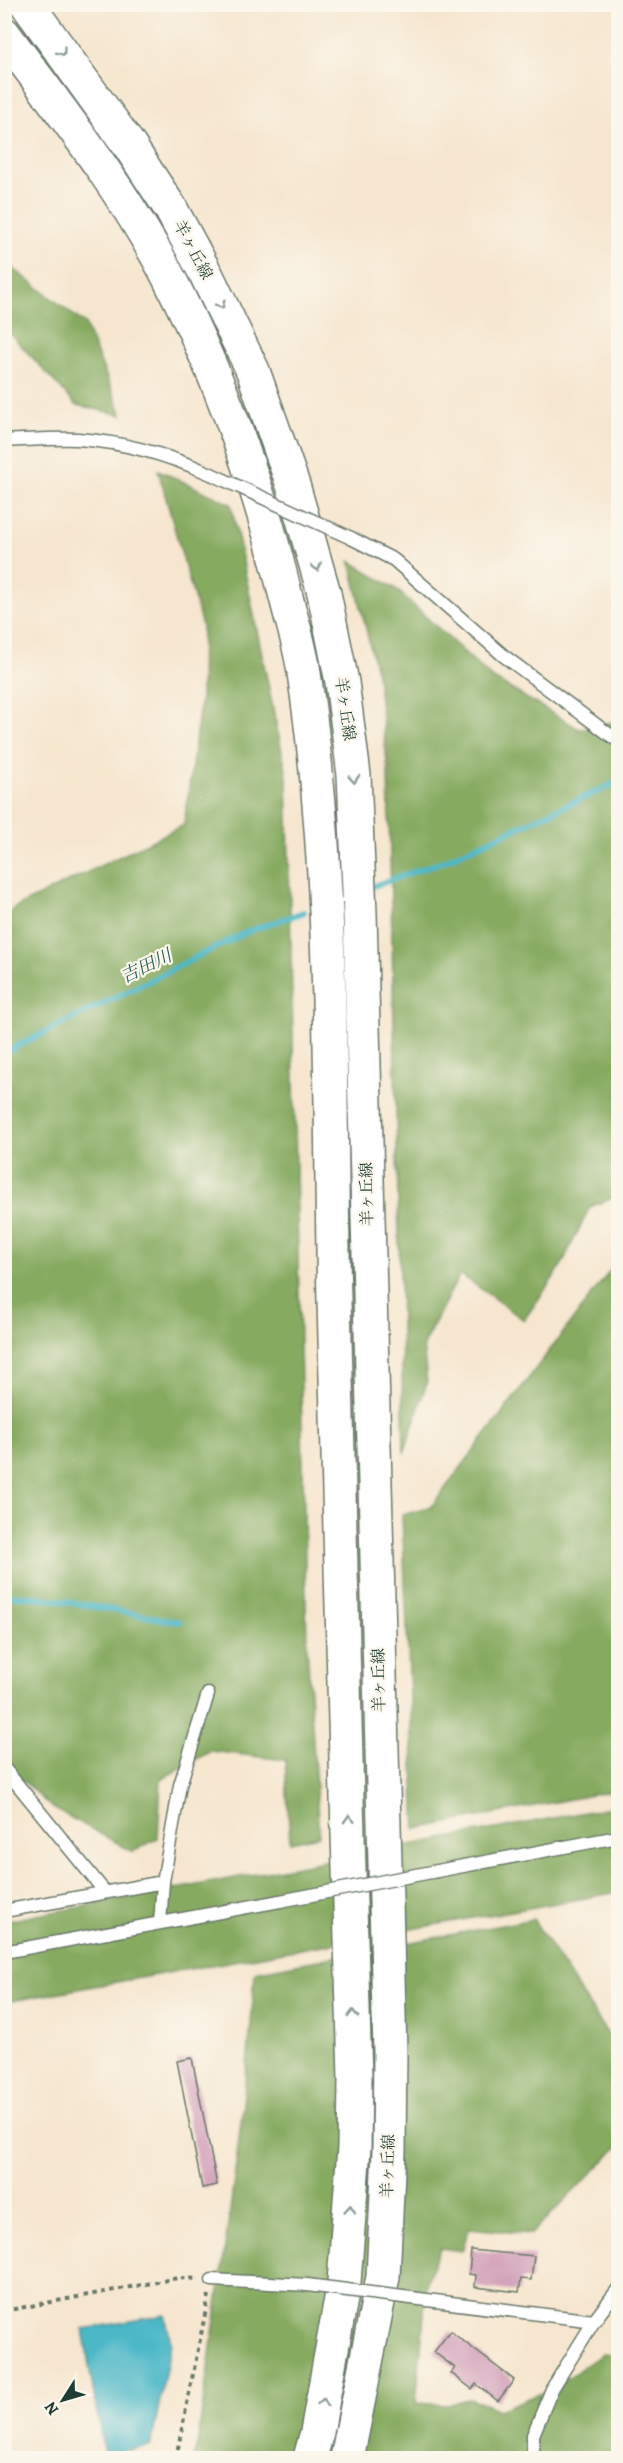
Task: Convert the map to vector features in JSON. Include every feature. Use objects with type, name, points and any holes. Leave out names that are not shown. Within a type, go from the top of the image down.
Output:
[{"type":"main road","name":"羊ヶ丘線","points":[[27,4],[129,146],[171,209],[253,371],[293,484],[324,593],[342,682],[353,764],[360,913],[390,2053],[389,2151],[383,2277],[347,2458]]},
{"type":"main road","name":"羊ヶ丘線","points":[[4,34],[123,199],[166,272],[223,394],[250,469],[276,553],[303,667],[317,774],[324,880],[332,1108],[334,1302],[355,2078],[354,2147],[344,2282],[317,2432],[310,2458]]},
{"type":"lane","points":[[4,441],[76,439],[144,448],[211,474],[351,538],[394,560],[504,656],[618,741]]},
{"type":"lane","points":[[160,1923],[163,1882],[180,1785],[208,1694]]},
{"type":"lane","points":[[4,1768],[105,1892]]},
{"type":"lane","points":[[4,1952],[618,1837]]},
{"type":"lane","points":[[4,1911],[163,1882]]},
{"type":"lane","points":[[212,2280],[307,2285],[594,2321]]},
{"type":"lane","points":[[533,2458],[533,2435],[552,2389],[594,2321],[618,2289]]},
{"type":"path","points":[[4,2311],[178,2278],[212,2280],[176,2458]]},
{"type":"green space","points":[[5,262],[85,324],[122,415],[76,405],[5,328]]},
{"type":"green space","points":[[158,470],[231,504],[287,776],[307,1645],[319,1836],[290,1842],[285,1760],[211,1751],[161,1779],[158,1838],[133,1852],[51,1807],[5,1764],[4,919],[14,908],[184,825],[201,697],[202,626]]},
{"type":"green space","points":[[350,561],[396,589],[492,678],[579,729],[618,721],[618,1196],[590,1207],[560,1268],[524,1320],[460,1274],[423,1345],[427,1382],[404,1453],[388,770],[377,675]]},
{"type":"green space","points":[[618,1260],[618,1790],[416,1829],[402,1515],[431,1507]]},
{"type":"green space","points":[[618,1806],[618,1892],[5,2002],[5,1921]]},
{"type":"green space","points":[[533,1919],[618,2050],[618,2147],[531,2234],[469,2228],[462,2251],[440,2248],[427,2281],[416,2403],[448,2405],[470,2398],[499,2410],[552,2389],[602,2354],[618,2356],[618,2458],[193,2458],[197,2446],[230,2210],[255,1972]]},
{"type":"water","points":[[165,2315],[171,2343],[151,2446],[104,2454],[83,2329]]},
{"type":"building","points":[[192,2058],[217,2185],[202,2188],[177,2061]]},
{"type":"building","points":[[471,2250],[534,2256],[531,2280],[521,2279],[519,2292],[475,2287],[476,2275],[469,2274]]},
{"type":"building","points":[[450,2331],[514,2380],[498,2401],[476,2384],[472,2389],[451,2373],[455,2368],[434,2352]]},
{"type":"waterway","name":"吉田川","points":[[368,888],[444,861],[618,782]]},
{"type":"waterway","name":"吉田川","points":[[4,1053],[249,931],[304,912]]},
{"type":"waterway","points":[[4,1595],[45,1598],[180,1622]]}]
